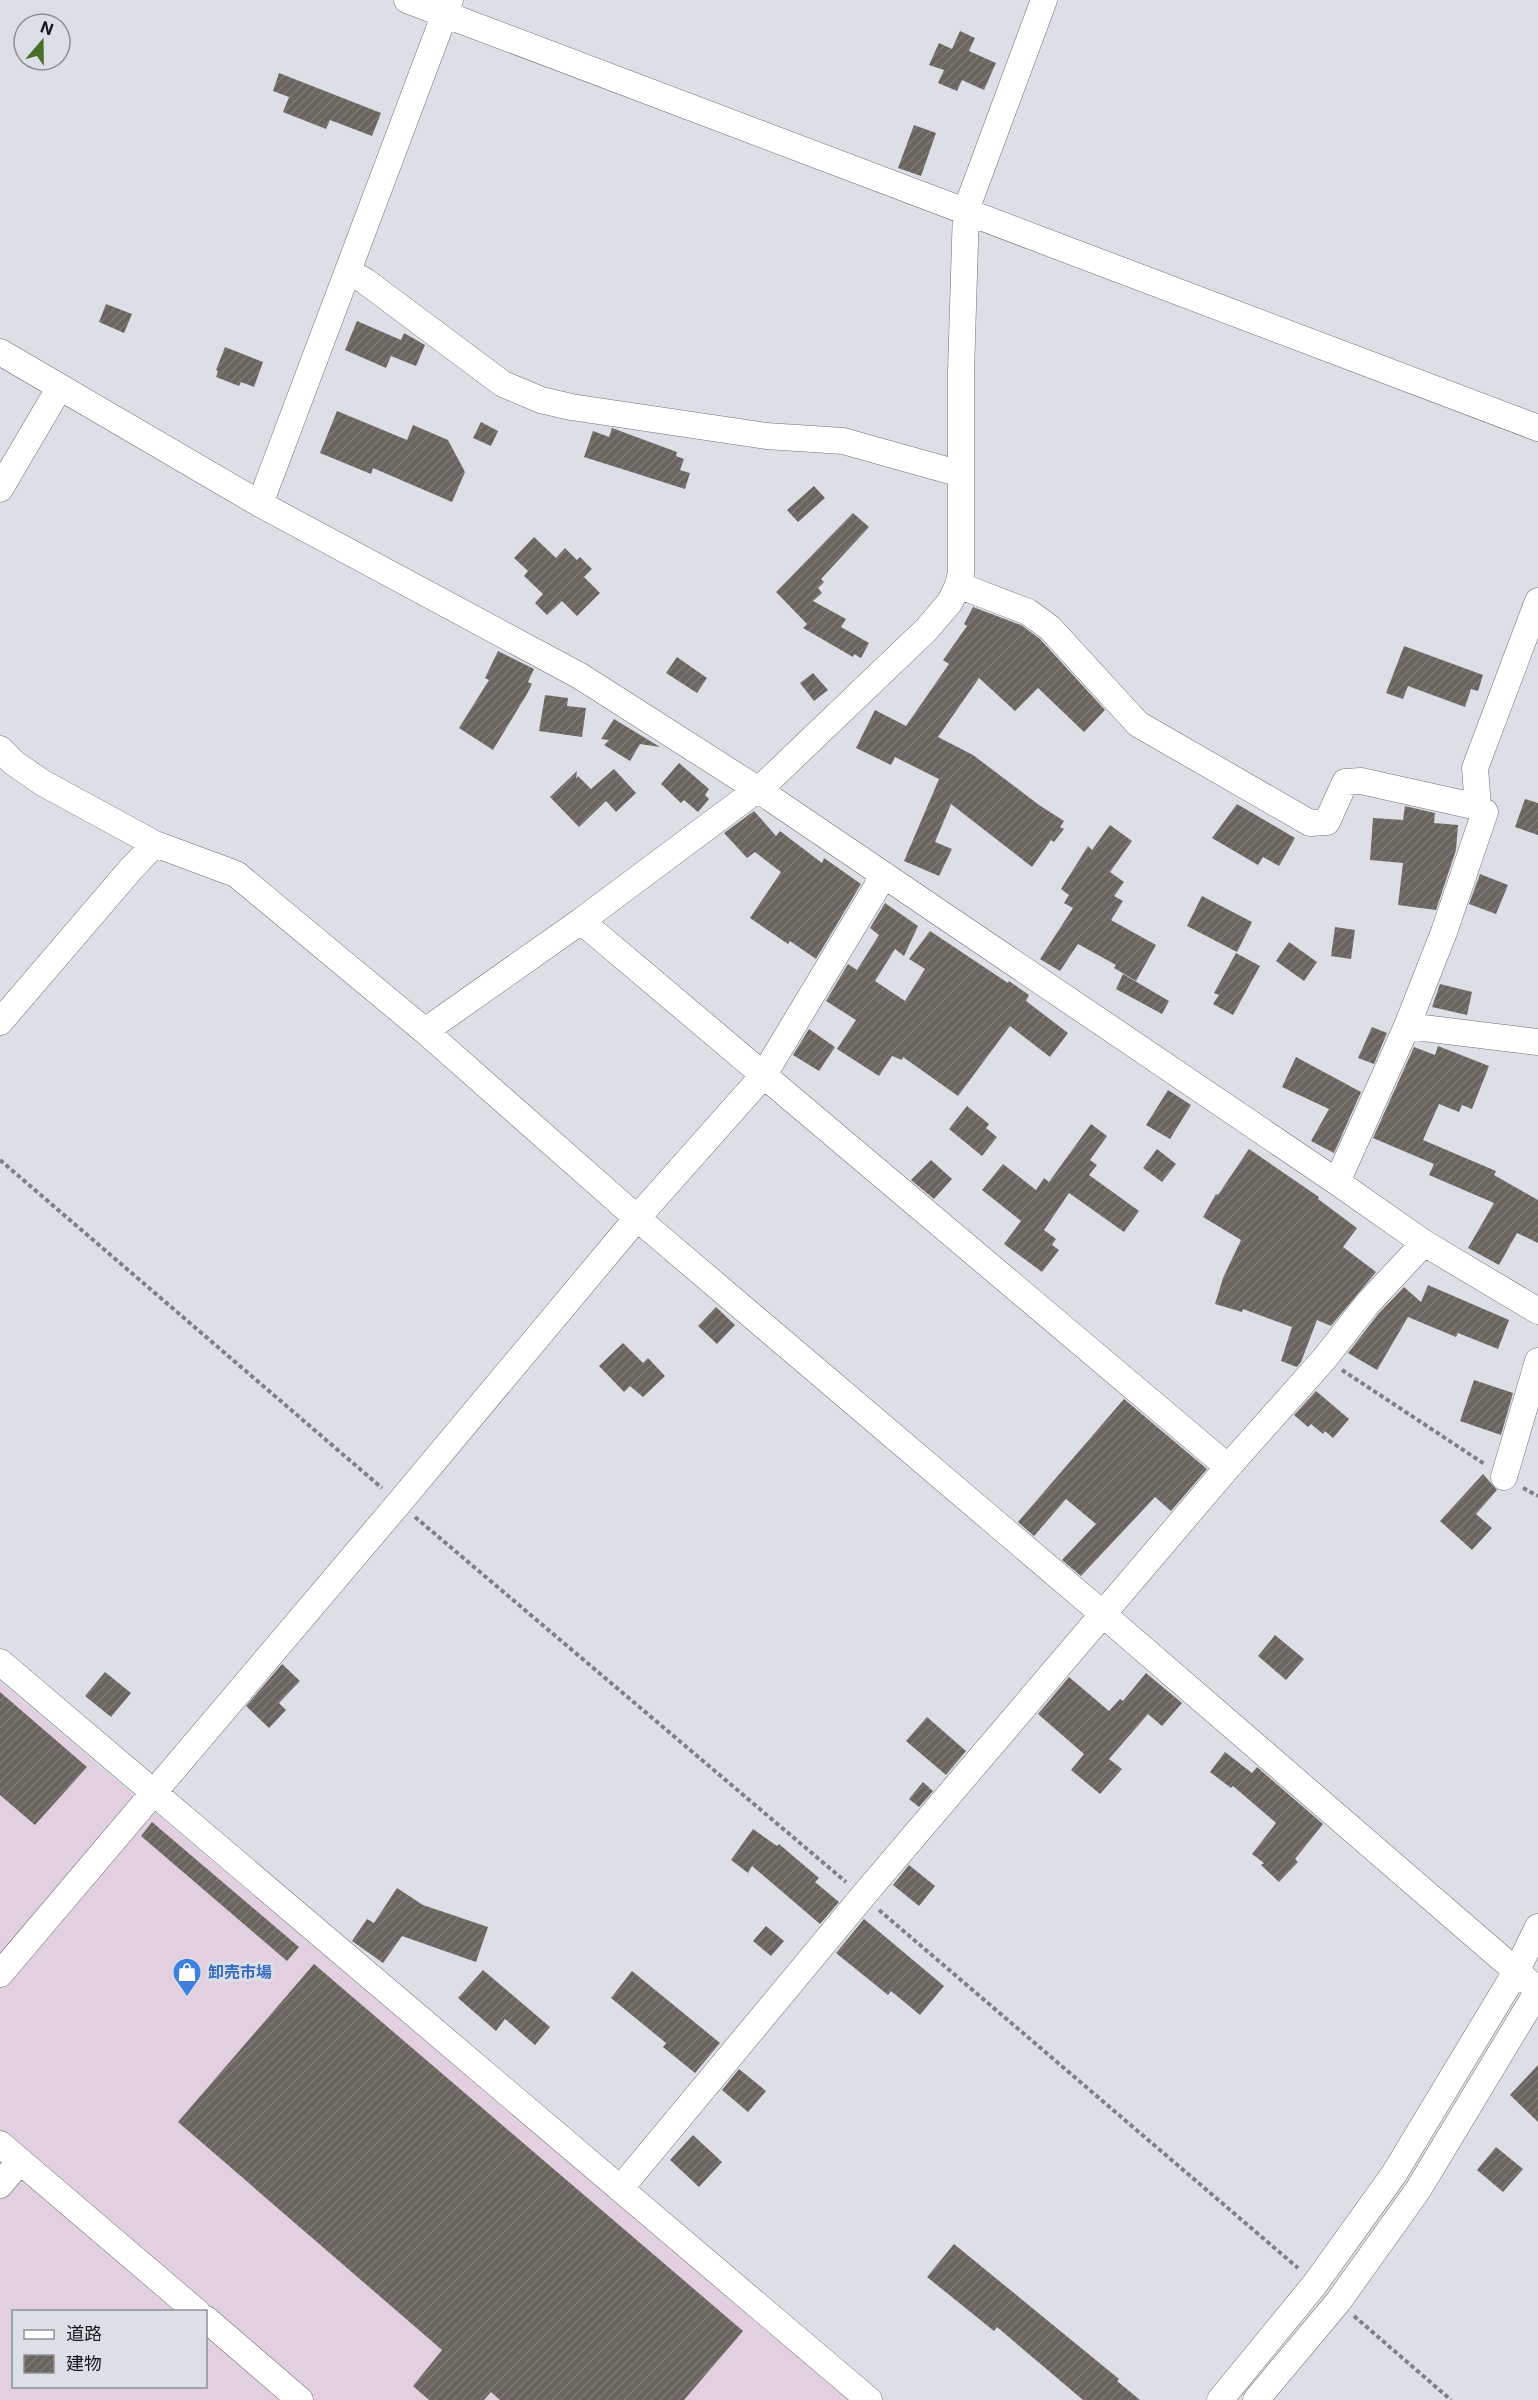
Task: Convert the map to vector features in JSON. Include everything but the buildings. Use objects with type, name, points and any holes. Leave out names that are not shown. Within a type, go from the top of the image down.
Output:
[{"type":"street","points":[[407,0],[447,7],[966,210],[1538,428]]},
{"type":"street","points":[[425,1031],[582,921],[766,783],[926,630],[950,602],[961,573],[961,372],[966,210],[1044,0]]},
{"type":"street","points":[[260,504],[447,7]]},
{"type":"street","points":[[349,272],[365,281],[497,380],[541,400],[570,407],[766,436],[843,441],[961,474]]},
{"type":"street","points":[[0,352],[260,504],[580,676],[757,789],[1424,1243],[1538,1311]]},
{"type":"street","points":[[0,489],[60,387]]},
{"type":"street","points":[[958,585],[1028,612],[1046,625],[1138,724],[1310,823],[1328,822],[1345,782],[1361,781],[1478,807],[1485,812],[1444,932],[1407,1026],[1337,1182]]},
{"type":"street","points":[[1478,807],[1475,768],[1538,601]]},
{"type":"street","points":[[0,749],[14,763],[44,783],[156,844],[236,874],[425,1031],[637,1218],[1104,1615],[1538,1990],[1418,2190],[1338,2302],[1256,2400]]},
{"type":"street","points":[[0,1022],[131,869],[156,844]]},
{"type":"street","points":[[0,1974],[637,1218],[763,1076],[884,875]]},
{"type":"street","points":[[582,921],[1228,1467]]},
{"type":"street","points":[[1407,1026],[1538,1042]]},
{"type":"street","points":[[620,2189],[862,1896],[1228,1467],[1324,1358],[1368,1303],[1424,1243]]},
{"type":"street","points":[[1504,1477],[1538,1361]]},
{"type":"street","points":[[0,1662],[869,2400]]},
{"type":"street","points":[[1220,2400],[1315,2284],[1394,2174],[1517,1970],[1538,1928]]},
{"type":"street","points":[[0,2144],[194,2310]]},
{"type":"street","points":[[0,2184],[20,2161]]},
{"type":"street","points":[[207,2320],[300,2400]]},
{"type":"path","points":[[0,1160],[399,1503],[1302,2271]]},
{"type":"path","points":[[1324,1358],[1504,1477],[1538,1496]]},
{"type":"path","points":[[1338,2302],[1451,2400]]},
{"type":"shaded area","name":"卸売市場","points":[[0,1682],[851,2400],[0,2400]]},
{"type":"place","name":"卸売市場","points":[[187,1998]]}]
